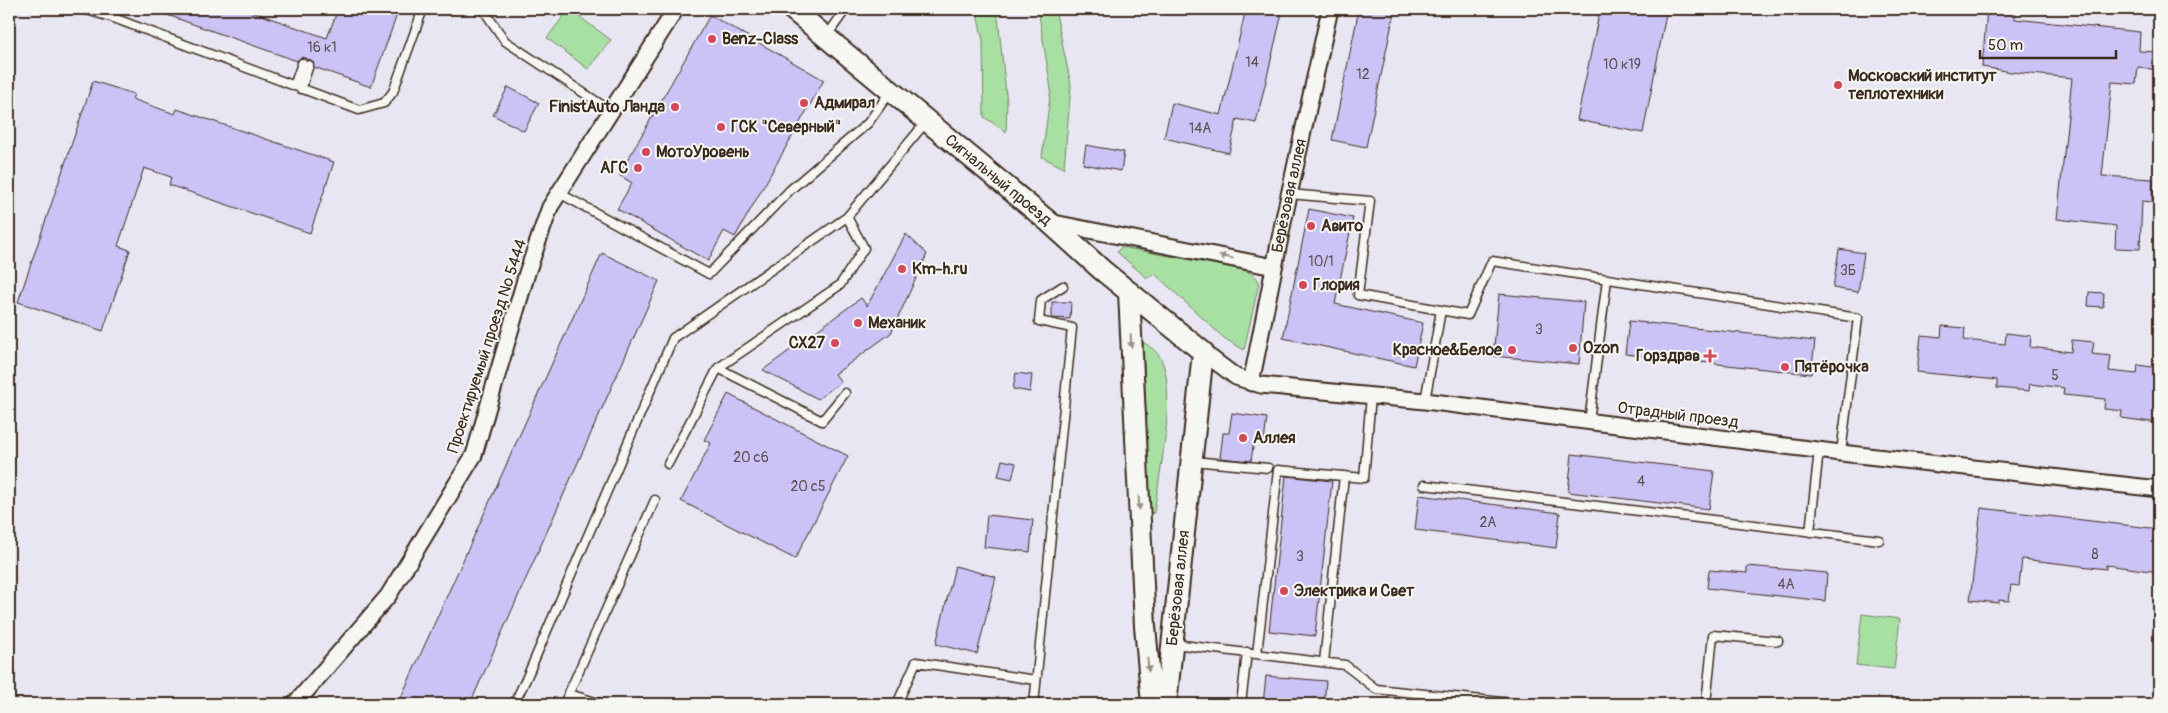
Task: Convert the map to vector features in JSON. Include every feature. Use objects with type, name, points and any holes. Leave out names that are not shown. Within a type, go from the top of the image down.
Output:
[{"type":"main road","name":"Сигнальный проезд","points":[[792,9],[1049,222],[1129,292],[1202,352]]},
{"type":"main road","points":[[1129,292],[1145,626],[1152,704]]},
{"type":"main road","name":"Берёзовая аллея","points":[[1166,704],[1202,352]]},
{"type":"street","name":"Проектируемый проезд № 5444","points":[[295,704],[388,596],[474,455],[527,273],[550,207],[676,9]]},
{"type":"street","name":"Берёзовая аллея","points":[[1250,383],[1330,9]]},
{"type":"street","points":[[1049,222],[1274,267]]},
{"type":"street","name":"Отрадный проезд","points":[[1202,352],[1236,377],[1250,383],[1425,401],[1841,453],[2159,489]]},
{"type":"lane","points":[[83,9],[111,17],[358,110],[384,103],[393,92],[423,9]]},
{"type":"lane","points":[[101,9],[111,17]]},
{"type":"lane","points":[[483,9],[505,41],[611,111]]},
{"type":"lane","points":[[826,37],[846,9]]},
{"type":"lane","points":[[298,87],[306,64]]},
{"type":"lane","points":[[559,193],[709,274],[790,190],[868,123],[890,91]]},
{"type":"lane","points":[[514,704],[527,678],[673,338],[847,216],[926,122]]},
{"type":"lane","points":[[1290,194],[1370,201],[1358,295],[1468,315],[1492,261],[1858,318],[1841,453]]},
{"type":"lane","points":[[668,464],[718,368],[840,285],[864,248],[847,216]]},
{"type":"lane","points":[[1588,422],[1607,279]]},
{"type":"lane","points":[[1034,704],[1072,328],[1039,321],[1041,300],[1063,286]]},
{"type":"lane","points":[[1425,401],[1441,310]]},
{"type":"lane","points":[[718,368],[822,420],[845,393]]},
{"type":"lane","points":[[1257,654],[1278,470],[1364,478],[1371,396]]},
{"type":"lane","points":[[1810,532],[1818,450]]},
{"type":"lane","points":[[1191,461],[1268,468]]},
{"type":"lane","points":[[1324,662],[1344,476]]},
{"type":"lane","points":[[1424,485],[1879,540]]},
{"type":"lane","points":[[564,704],[655,500]]},
{"type":"lane","points":[[1706,704],[1713,635],[1778,641]]},
{"type":"lane","points":[[1172,644],[1345,665],[1376,689],[1522,704]]},
{"type":"lane","points":[[1240,704],[1247,652]]},
{"type":"lane","points":[[897,704],[916,662],[1036,680]]},
{"type":"lane","points":[[569,694],[602,704]]},
{"type":"green space","points":[[569,9],[611,40],[588,69],[547,38]]},
{"type":"green space","points":[[976,9],[997,9],[1007,103],[1006,132],[984,117],[983,41]]},
{"type":"green space","points":[[1038,9],[1055,9],[1071,85],[1064,168],[1042,157],[1051,89]]},
{"type":"green space","points":[[1121,247],[1244,270],[1255,277],[1259,283],[1244,350],[1224,338],[1155,274],[1147,278],[1117,252]]},
{"type":"green space","points":[[1143,342],[1160,357],[1165,371],[1167,390],[1166,433],[1154,513],[1150,513]]},
{"type":"green space","points":[[1862,614],[1900,619],[1894,669],[1856,665]]},
{"type":"building","points":[[156,9],[244,9],[327,38],[338,9],[399,9],[371,87],[314,67],[311,60],[301,57],[297,61],[156,11]]},
{"type":"building","points":[[1246,9],[1283,9],[1256,123],[1237,119],[1229,153],[1164,138],[1172,103],[1221,115]]},
{"type":"building","points":[[1359,9],[1395,9],[1366,147],[1332,140]]},
{"type":"building","points":[[1600,9],[1667,9],[1643,133],[1577,120]]},
{"type":"building","points":[[1987,9],[2015,10],[2015,19],[2140,32],[2139,51],[2159,52],[2159,70],[2138,67],[2136,84],[2112,82],[2102,176],[2153,179],[2152,202],[2142,201],[2140,249],[2115,248],[2116,226],[2057,219],[2072,78],[1982,67]]},
{"type":"building","name":"ГСК \"Северный\"","points":[[710,15],[824,80],[735,237],[724,231],[708,261],[617,209],[632,183],[619,175]]},
{"type":"building","points":[[93,81],[134,94],[132,99],[175,114],[177,109],[334,162],[310,233],[169,185],[171,177],[144,168],[118,246],[130,250],[103,331],[18,302]]},
{"type":"building","points":[[508,87],[539,103],[524,131],[493,115]]},
{"type":"building","points":[[1086,145],[1124,152],[1121,171],[1083,164]]},
{"type":"building","points":[[1309,209],[1353,218],[1335,304],[1423,323],[1414,366],[1283,338]]},
{"type":"building","points":[[906,234],[927,254],[891,333],[835,374],[841,382],[818,399],[763,370],[861,298],[867,306]]},
{"type":"building","points":[[1839,249],[1864,253],[1858,292],[1833,288]]},
{"type":"building","points":[[602,253],[659,281],[470,704],[398,704]]},
{"type":"building","points":[[2089,292],[2104,293],[2103,307],[2088,306]]},
{"type":"building","points":[[1499,294],[1584,302],[1579,364],[1493,356]]},
{"type":"building","points":[[1052,302],[1071,302],[1070,319],[1052,318]]},
{"type":"building","points":[[1629,321],[1815,341],[1811,374],[1625,354]]},
{"type":"building","points":[[1942,326],[1965,328],[1964,340],[2005,344],[2006,333],[2031,336],[2030,347],[2071,352],[2072,340],[2094,342],[2092,354],[2111,356],[2109,371],[2137,374],[2138,365],[2159,368],[2158,423],[2121,418],[2122,411],[2104,409],[2105,399],[2063,395],[2064,388],[2030,384],[2029,391],[1997,388],[1997,380],[1917,372],[1921,335],[1941,337]]},
{"type":"building","points":[[1016,373],[1032,375],[1030,392],[1013,389]]},
{"type":"building","points":[[728,394],[848,456],[795,559],[681,501],[711,443],[704,440]]},
{"type":"building","points":[[1232,413],[1267,418],[1264,442],[1254,441],[1251,461],[1220,458],[1223,433],[1229,433]]},
{"type":"building","points":[[1572,454],[1714,471],[1709,509],[1568,492]]},
{"type":"building","points":[[1002,460],[1016,463],[1012,479],[998,476]]},
{"type":"building","points":[[1286,476],[1332,481],[1315,636],[1269,631]]},
{"type":"building","points":[[1419,495],[1560,513],[1556,548],[1415,530]]},
{"type":"building","points":[[1981,508],[2159,529],[2159,572],[2106,565],[2106,569],[2022,559],[2019,586],[2011,585],[2009,601],[1999,600],[1999,603],[1970,600]]},
{"type":"building","points":[[987,515],[1033,520],[1030,552],[984,547]]},
{"type":"building","points":[[955,566],[996,577],[977,654],[936,644]]},
{"type":"building","points":[[1747,566],[1827,573],[1825,601],[1707,588],[1709,570],[1747,573]]},
{"type":"building","points":[[1266,676],[1326,681],[1324,704],[1263,704]]},
{"type":"place","name":"Benz-Class","points":[[712,39]]},
{"type":"place","name":"Московский институт теплотехники","points":[[1838,85]]},
{"type":"place","name":"Адмирал","points":[[804,103]]},
{"type":"place","name":"FinistAuto Ланда","points":[[675,107]]},
{"type":"place","name":"ГСК \"Северный\"","points":[[721,127]]},
{"type":"place","name":"МотоУровень","points":[[646,152]]},
{"type":"place","name":"АГС","points":[[638,168]]},
{"type":"place","name":"Авито","points":[[1311,226]]},
{"type":"place","name":"Km-h.ru","points":[[902,269]]},
{"type":"place","name":"Глория","points":[[1303,285]]},
{"type":"place","name":"Механик","points":[[858,323]]},
{"type":"place","name":"CX27","points":[[835,343]]},
{"type":"place","name":"Ozon","points":[[1573,348]]},
{"type":"place","name":"Красное&Белое","points":[[1512,350]]},
{"type":"place","name":"Горздрав","points":[[1710,356]]},
{"type":"place","name":"Пятёрочка","points":[[1785,367]]},
{"type":"place","name":"Аллея","points":[[1243,438]]},
{"type":"place","name":"Электрика и Свет","points":[[1284,591]]}]
